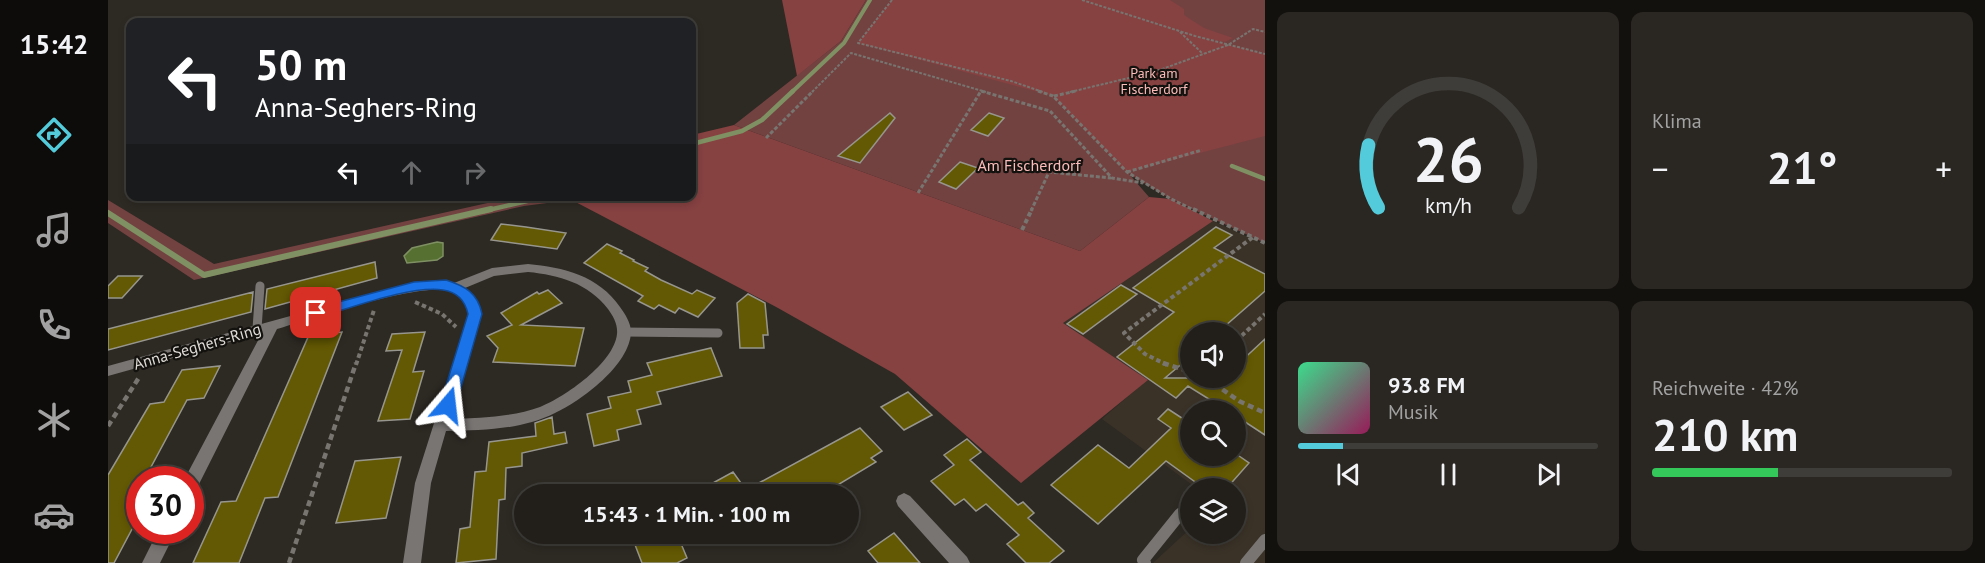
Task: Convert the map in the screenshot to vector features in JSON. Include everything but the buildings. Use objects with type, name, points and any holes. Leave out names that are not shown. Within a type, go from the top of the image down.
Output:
[{"type":"street","points":[[442,425],[498,424],[540,414],[572,397],[592,381],[613,357],[624,332],[619,315],[608,299],[588,285],[567,275],[543,270],[498,271],[456,288]]},
{"type":"street","name":"Anna-Seghers-Ring","points":[[108,371],[384,294],[433,284],[456,288]]},
{"type":"street","points":[[412,563],[423,483],[475,314],[473,301],[456,288]]},
{"type":"street","points":[[200,466],[273,324]]},
{"type":"street","points":[[904,501],[961,563]]},
{"type":"street","points":[[151,563],[160,544]]},
{"type":"lane","points":[[257,329],[260,286]]},
{"type":"lane","points":[[624,332],[718,333]]},
{"type":"lane","points":[[1145,563],[1143,560],[1180,514]]},
{"type":"lane","points":[[1246,563],[1265,540]]},
{"type":"path","points":[[892,0],[858,42],[1011,81],[1053,96],[1127,172],[1171,199],[1265,243]]},
{"type":"path","points":[[1082,0],[1179,31],[1265,54]]},
{"type":"path","points":[[1053,96],[1154,72],[1228,45],[1248,30],[1265,32]]},
{"type":"path","points":[[1179,31],[1203,54]]},
{"type":"path","points":[[766,138],[851,53],[1050,111],[1112,178]]},
{"type":"path","points":[[918,193],[981,91]]},
{"type":"path","points":[[1127,172],[1202,150]]},
{"type":"path","points":[[1022,230],[1049,172],[1146,184]]},
{"type":"path","points":[[1180,368],[1151,358],[1131,343],[1124,333],[1253,237]]},
{"type":"path","points":[[289,563],[384,294],[442,314],[456,327],[472,327]]},
{"type":"path","points":[[1246,332],[1265,314]]},
{"type":"path","points":[[108,426],[152,358]]},
{"type":"path","points":[[1220,388],[1239,401],[1265,413]]},
{"type":"shaded area","points":[[1213,221],[1265,245],[1265,563],[1153,563],[1180,538],[1180,544],[1246,544],[1246,478],[1183,478],[1102,419],[1147,380],[1063,323]]},
{"type":"shaded area","points":[[437,242],[443,243],[443,256],[437,260],[407,263],[404,256],[412,248]]},
{"type":"green space","points":[[782,0],[866,0],[841,41],[797,76]]},
{"type":"green space","name":"Am Fischerdorf","points":[[866,0],[1265,0],[1265,243],[1171,199],[1129,174],[1149,197],[1080,251],[734,125],[841,41]]},
{"type":"green space","name":"Park am Fischerdorf","points":[[892,0],[1170,0],[1184,9],[1184,15],[1204,28],[1233,38],[1225,42],[1208,39],[1265,54],[1265,136],[1127,172],[1053,96],[858,43]]},
{"type":"green space","points":[[734,125],[1080,251],[1149,197],[1171,199],[1213,221],[1063,323],[1148,380],[1021,483],[895,374],[778,308],[574,201],[696,201],[696,134]]},
{"type":"green space","points":[[108,200],[214,264],[496,201],[562,201],[524,206],[194,280],[108,223]]},
{"type":"waterway","points":[[792,92],[844,43],[870,0]]},
{"type":"waterway","points":[[696,143],[742,131],[762,120],[793,91]]},
{"type":"waterway","points":[[1232,166],[1265,179]]},
{"type":"waterway","points":[[484,211],[527,201]]},
{"type":"waterway","points":[[108,213],[204,275],[491,209]]},
{"type":"route","points":[[316,313],[414,286],[446,285],[464,293],[473,301],[475,314],[448,405]]}]
